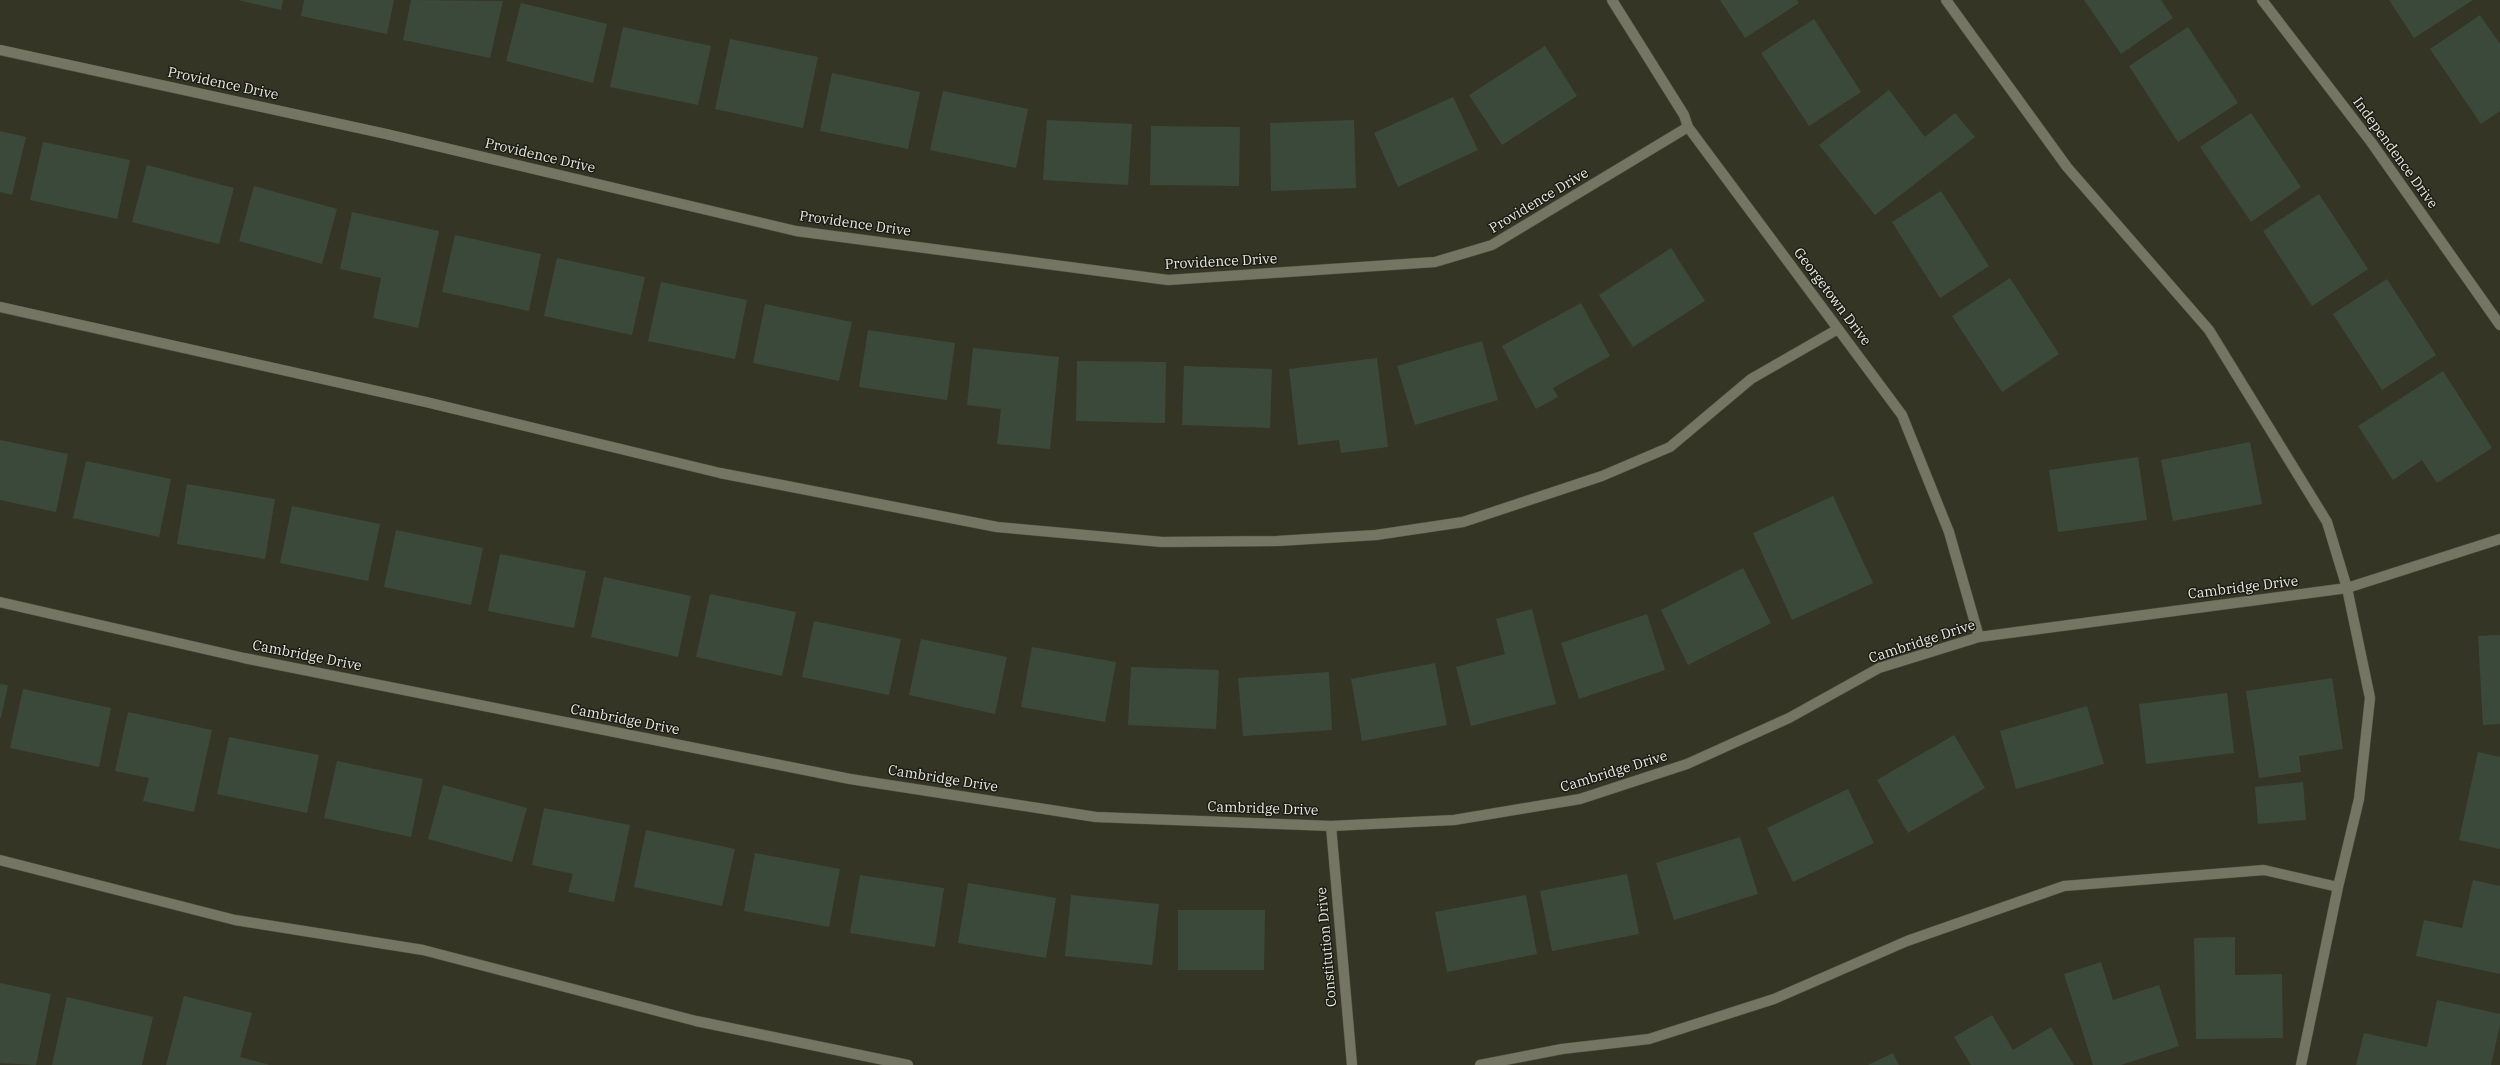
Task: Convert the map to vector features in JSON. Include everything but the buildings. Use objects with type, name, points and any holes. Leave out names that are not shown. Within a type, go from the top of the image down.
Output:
[{"type":"street","name":"Georgetown Drive","points":[[1612,0],[1684,115],[1688,127],[1902,415],[1949,532],[1978,637]]},
{"type":"street","points":[[1946,0],[2068,167],[2209,330],[2327,522],[2347,588],[2370,698],[2359,799],[2338,887],[2301,1065]]},
{"type":"street","name":"Independence Drive","points":[[2262,0],[2372,142],[2500,325]]},
{"type":"street","name":"Providence Drive","points":[[0,50],[386,134],[796,231],[1168,280],[1435,262],[1492,245],[1688,127]]},
{"type":"street","points":[[0,307],[426,402],[720,473],[997,527],[1162,542],[1277,541],[1376,535],[1463,522],[1602,476],[1670,447],[1751,379],[1838,329]]},
{"type":"street","name":"Cambridge Drive","points":[[0,602],[244,658],[850,779],[1096,817],[1330,826],[1454,820],[1580,799],[1688,764],[1789,718],[1879,668],[1978,637],[2347,588],[2500,539]]},
{"type":"street","name":"Constitution Drive","points":[[1330,826],[1352,1065]]},
{"type":"street","points":[[0,860],[235,920],[423,950],[696,1021],[908,1065]]},
{"type":"street","points":[[1480,1065],[1562,1049],[1649,1039],[1774,998],[1907,941],[2064,886],[2264,870],[2338,887]]}]
